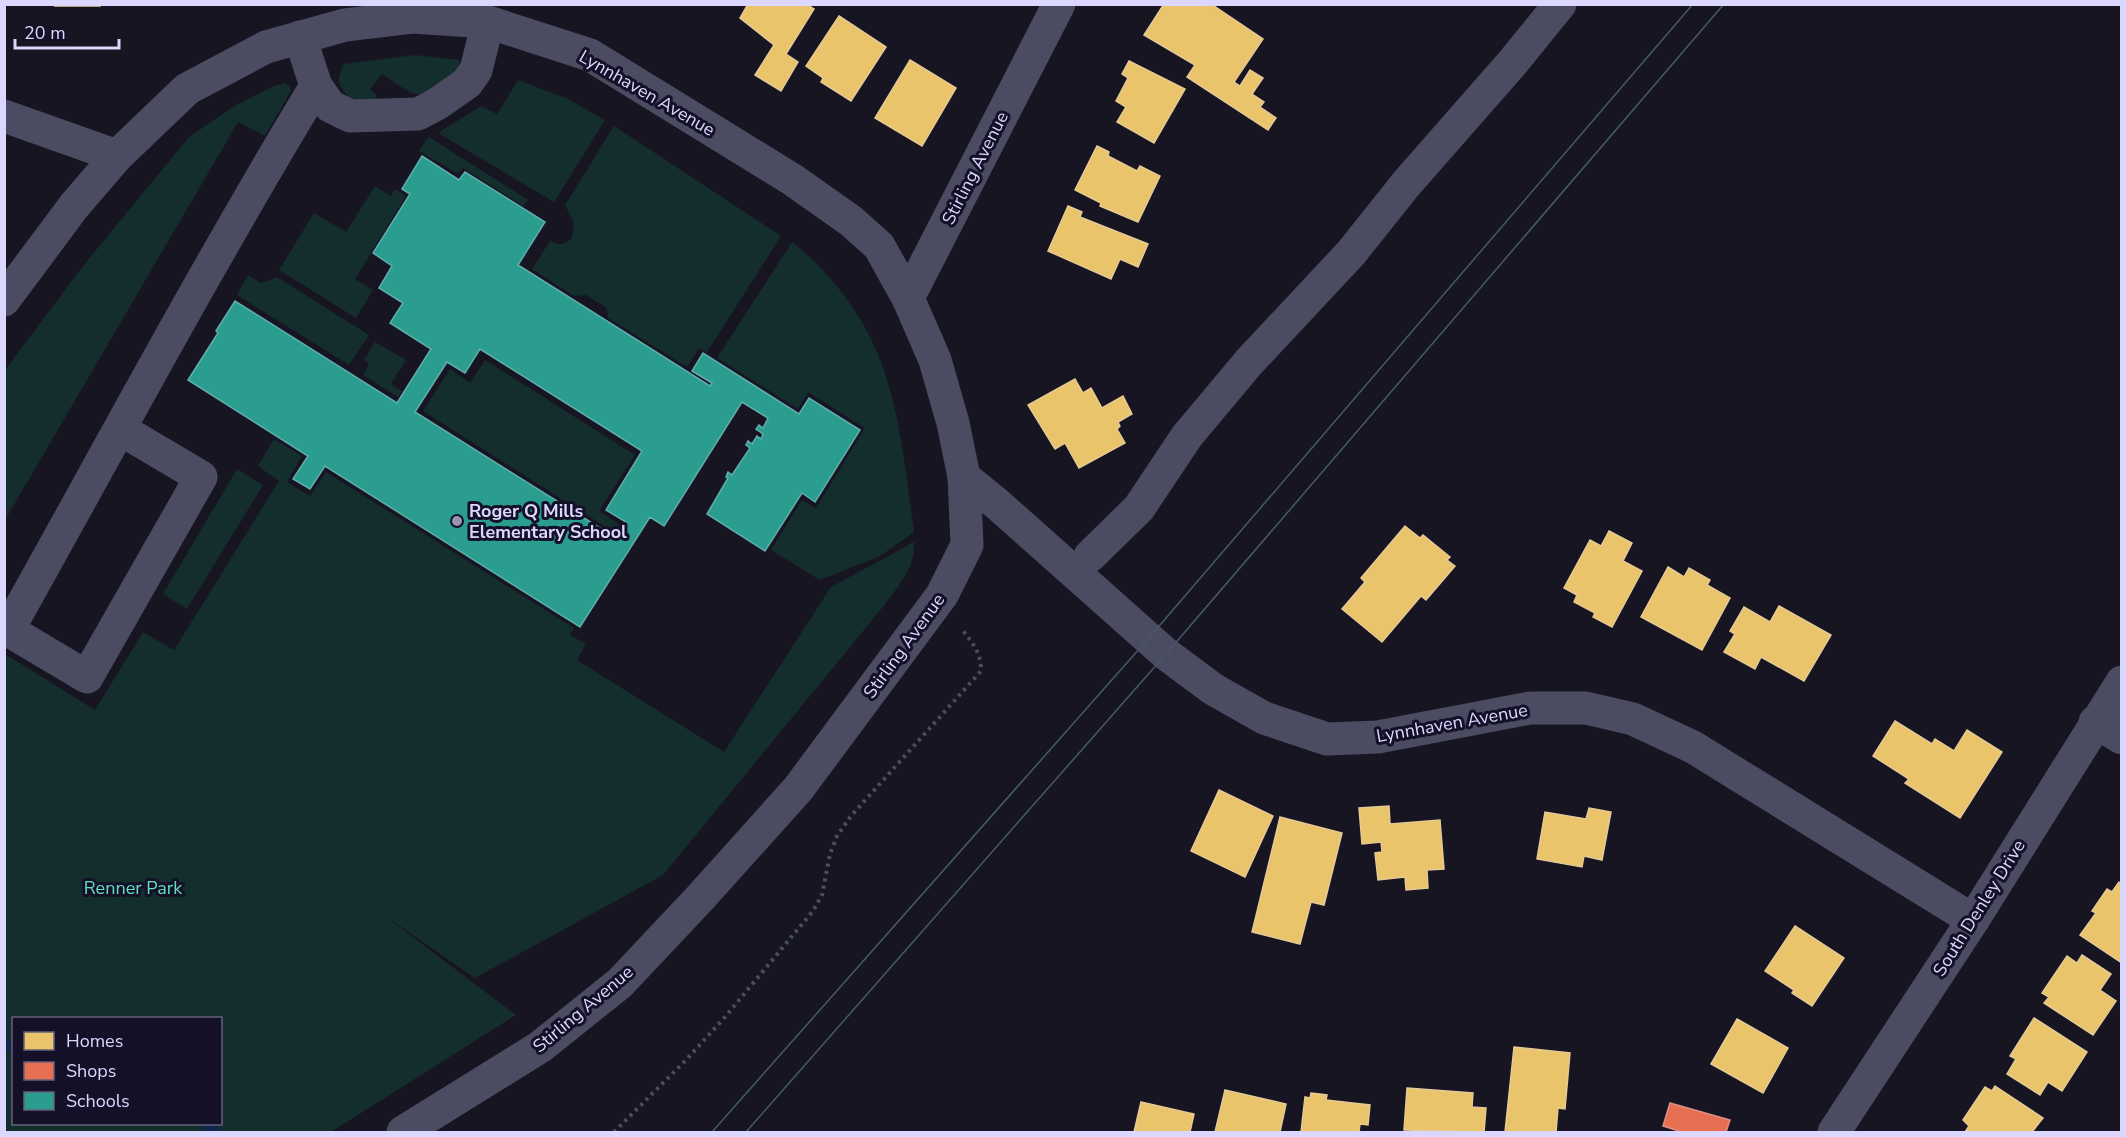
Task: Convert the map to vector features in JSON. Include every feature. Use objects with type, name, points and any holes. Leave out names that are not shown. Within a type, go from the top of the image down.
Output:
[{"type":"street","name":"Stirling Avenue","points":[[403,1132],[540,1047],[620,982],[700,898],[798,789],[942,595],[967,545],[964,477],[953,423],[935,360],[908,298],[1059,4]]},
{"type":"street","points":[[1090,556],[1139,508],[1188,436],[1221,395],[1351,254],[1406,184],[1513,62],[1560,4]]},
{"type":"street","name":"Lynnhaven Avenue","points":[[4,300],[74,206],[117,156],[187,89],[266,47],[345,25],[412,17],[488,22],[590,55],[793,180],[851,221],[879,246],[908,298]]},
{"type":"street","points":[[300,37],[315,86],[330,106],[350,116],[418,114],[467,83],[476,70],[488,22]]},
{"type":"street","points":[[120,429],[201,477],[87,677],[8,630],[120,429],[280,144],[315,86]]},
{"type":"street","points":[[4,116],[117,156]]},
{"type":"street","name":"Lynnhaven Avenue","points":[[964,477],[1166,654],[1213,689],[1264,718],[1327,739],[1378,737],[1530,708],[1586,708],[1633,719],[1693,747],[1973,920]]},
{"type":"street","name":"South Denley Drive","points":[[1834,1132],[1973,920],[2108,730],[2121,682]]},
{"type":"path","points":[[614,1132],[686,1060],[725,1017],[813,911],[822,895],[830,854],[837,837],[851,816],[981,671],[981,660],[976,646],[963,631]]},
{"type":"green space","points":[[415,55],[459,60],[460,68],[437,87],[422,94],[415,94],[407,90],[382,74],[370,90],[376,94],[373,102],[350,99],[340,86],[339,75],[344,64]]},
{"type":"green space","points":[[518,80],[568,99],[605,120],[554,202],[438,133],[481,106],[497,114]]},
{"type":"green space","points":[[285,83],[291,91],[265,136],[238,122],[5,520],[5,370],[83,266],[189,137],[233,107],[274,86]]},
{"type":"green space","points":[[614,126],[781,236],[707,352],[699,348],[687,367],[608,318],[607,308],[586,295],[574,296],[532,269],[550,241],[562,244],[572,238],[574,223],[565,205]]},
{"type":"green space","points":[[429,137],[528,200],[523,206],[463,168],[458,174],[419,151]]},
{"type":"green space","points":[[375,186],[391,196],[395,189],[406,196],[355,279],[373,290],[356,318],[279,270],[314,213],[346,232]]},
{"type":"green space","points":[[792,242],[820,267],[844,296],[874,345],[888,382],[898,424],[914,532],[880,556],[820,580],[771,550],[802,500],[816,508],[865,428],[808,392],[798,409],[717,358]]},
{"type":"green space","points":[[248,275],[261,283],[277,277],[369,335],[349,365],[237,295]]},
{"type":"green space","points":[[375,342],[406,360],[391,384],[402,391],[398,397],[363,375],[369,364],[364,360]]},
{"type":"green space","points":[[485,360],[635,455],[599,511],[620,525],[615,533],[423,411],[450,369],[470,383]]},
{"type":"green space","name":"Renner Park","points":[[274,439],[302,456],[287,482],[310,496],[326,472],[574,628],[570,635],[586,644],[577,660],[724,752],[831,587],[914,542],[914,551],[909,569],[882,608],[663,875],[475,978],[385,916],[516,1015],[331,1132],[5,1132],[5,654],[95,710],[143,632],[174,650],[279,481],[258,466]]},
{"type":"green space","points":[[237,469],[263,485],[187,609],[163,594]]},
{"type":"building: Homes","points":[[55,4],[100,4],[100,6],[55,6]]},
{"type":"building: Homes","points":[[748,4],[806,4],[814,9],[786,54],[798,62],[781,91],[755,75],[774,45],[740,18]]},
{"type":"building: Homes","points":[[1164,4],[1211,4],[1263,39],[1234,82],[1240,86],[1250,70],[1263,78],[1252,94],[1264,102],[1260,107],[1276,118],[1268,130],[1187,77],[1195,65],[1144,35]]},
{"type":"building: Homes","points":[[839,16],[886,47],[851,101],[821,82],[823,78],[806,66]]},
{"type":"building: Homes","points":[[910,60],[956,88],[922,146],[875,118]]},
{"type":"building: Homes","points":[[1129,61],[1185,89],[1154,143],[1117,122],[1126,107],[1116,101],[1128,78],[1122,74]]},
{"type":"building: Homes","points":[[1097,146],[1109,152],[1108,156],[1137,171],[1140,166],[1160,176],[1138,222],[1100,206],[1101,203],[1075,190]]},
{"type":"building: Homes","points":[[1068,206],[1082,212],[1080,217],[1148,244],[1138,267],[1120,259],[1111,279],[1048,251]]},
{"type":"building: Homes","points":[[1075,379],[1083,393],[1091,388],[1102,408],[1123,396],[1132,414],[1118,422],[1120,426],[1117,429],[1125,443],[1079,468],[1065,443],[1055,449],[1028,405]]},
{"type":"building: Homes","points":[[1405,526],[1420,538],[1423,535],[1450,557],[1447,560],[1455,566],[1426,600],[1421,596],[1382,642],[1342,609],[1365,582],[1361,578]]},
{"type":"building: Homes","points":[[1609,531],[1632,543],[1623,561],[1642,571],[1612,627],[1593,617],[1595,613],[1574,602],[1577,595],[1564,588],[1590,540],[1601,546]]},
{"type":"building: Homes","points":[[1668,567],[1684,577],[1689,568],[1710,580],[1707,585],[1730,598],[1702,650],[1641,617]]},
{"type":"building: Homes","points":[[1779,606],[1831,635],[1804,681],[1761,657],[1755,669],[1724,652],[1735,634],[1730,631],[1744,607],[1770,622]]},
{"type":"building: Homes","points":[[1895,721],[1932,744],[1935,739],[1954,751],[1967,730],[2002,752],[1960,818],[1905,783],[1909,779],[1873,756]]},
{"type":"building: Homes","points":[[1219,790],[1273,816],[1245,877],[1191,851]]},
{"type":"building: Homes","points":[[1389,806],[1390,824],[1440,820],[1444,869],[1427,870],[1428,888],[1406,890],[1405,877],[1378,880],[1375,853],[1382,852],[1381,842],[1362,844],[1359,808]]},
{"type":"building: Homes","points":[[1589,808],[1611,812],[1602,860],[1584,856],[1582,867],[1537,859],[1545,812],[1586,819]]},
{"type":"building: Homes","points":[[1280,817],[1342,833],[1324,905],[1311,902],[1300,944],[1252,932]]},
{"type":"building: Homes","points":[[2119,882],[2122,884],[2122,963],[2080,935],[2096,913],[2092,911],[2107,889],[2112,892]]},
{"type":"building: Homes","points":[[1795,926],[1844,958],[1812,1006],[1792,993],[1794,990],[1765,971]]},
{"type":"building: Homes","points":[[2082,955],[2111,974],[2100,990],[2116,1001],[2093,1035],[2044,1003],[2049,997],[2042,993],[2067,956],[2077,963]]},
{"type":"building: Homes","points":[[2034,1018],[2087,1052],[2062,1091],[2048,1082],[2040,1095],[2007,1074],[2016,1059],[2010,1056]]},
{"type":"building: Homes","points":[[1737,1019],[1788,1048],[1763,1093],[1711,1064]]},
{"type":"building: Homes","points":[[1514,1047],[1570,1053],[1565,1109],[1558,1108],[1556,1132],[1505,1132]]},
{"type":"building: Homes","points":[[1995,1086],[2043,1118],[2032,1132],[1965,1132],[1969,1126],[1963,1120],[1985,1087],[1992,1091]]},
{"type":"building: Homes","points":[[1407,1088],[1473,1093],[1472,1107],[1486,1108],[1484,1132],[1404,1130]]},
{"type":"building: Homes","points":[[1225,1090],[1286,1104],[1280,1132],[1215,1132]]},
{"type":"building: Homes","points":[[1311,1093],[1327,1095],[1326,1100],[1370,1105],[1368,1125],[1360,1124],[1359,1132],[1301,1132],[1305,1097],[1310,1098]]},
{"type":"building: Homes","points":[[1141,1102],[1194,1114],[1190,1132],[1134,1132]]},
{"type":"building: Shops","points":[[1670,1103],[1730,1120],[1726,1132],[1682,1132],[1663,1126]]},
{"type":"building: Schools","points":[[422,156],[459,180],[465,172],[545,222],[518,265],[710,386],[712,383],[692,371],[703,353],[799,414],[809,398],[860,430],[815,502],[802,493],[765,551],[707,514],[728,478],[726,477],[728,472],[732,475],[750,448],[746,445],[748,441],[752,444],[757,436],[761,439],[763,434],[756,429],[759,425],[763,428],[768,418],[742,402],[664,526],[650,517],[580,627],[325,466],[310,489],[293,479],[308,456],[188,380],[235,301],[397,403],[431,349],[390,323],[403,303],[379,288],[392,266],[373,253],[410,194],[402,189]],"holes":[[[480,349],[642,451],[606,510],[626,522],[616,538],[415,412],[447,362],[465,373]]]},
{"type":"waterway","points":[[4,1046],[12,1045]]},
{"type":"waterway","points":[[206,1125],[216,1132]]},
{"type":"tram line","points":[[712,1132],[1148,639],[1693,4]]},
{"type":"tram line","points":[[746,1132],[1166,654],[1724,4]]},
{"type":"place","name":"Roger Q Mills Elementary School","points":[[457,521]]}]
